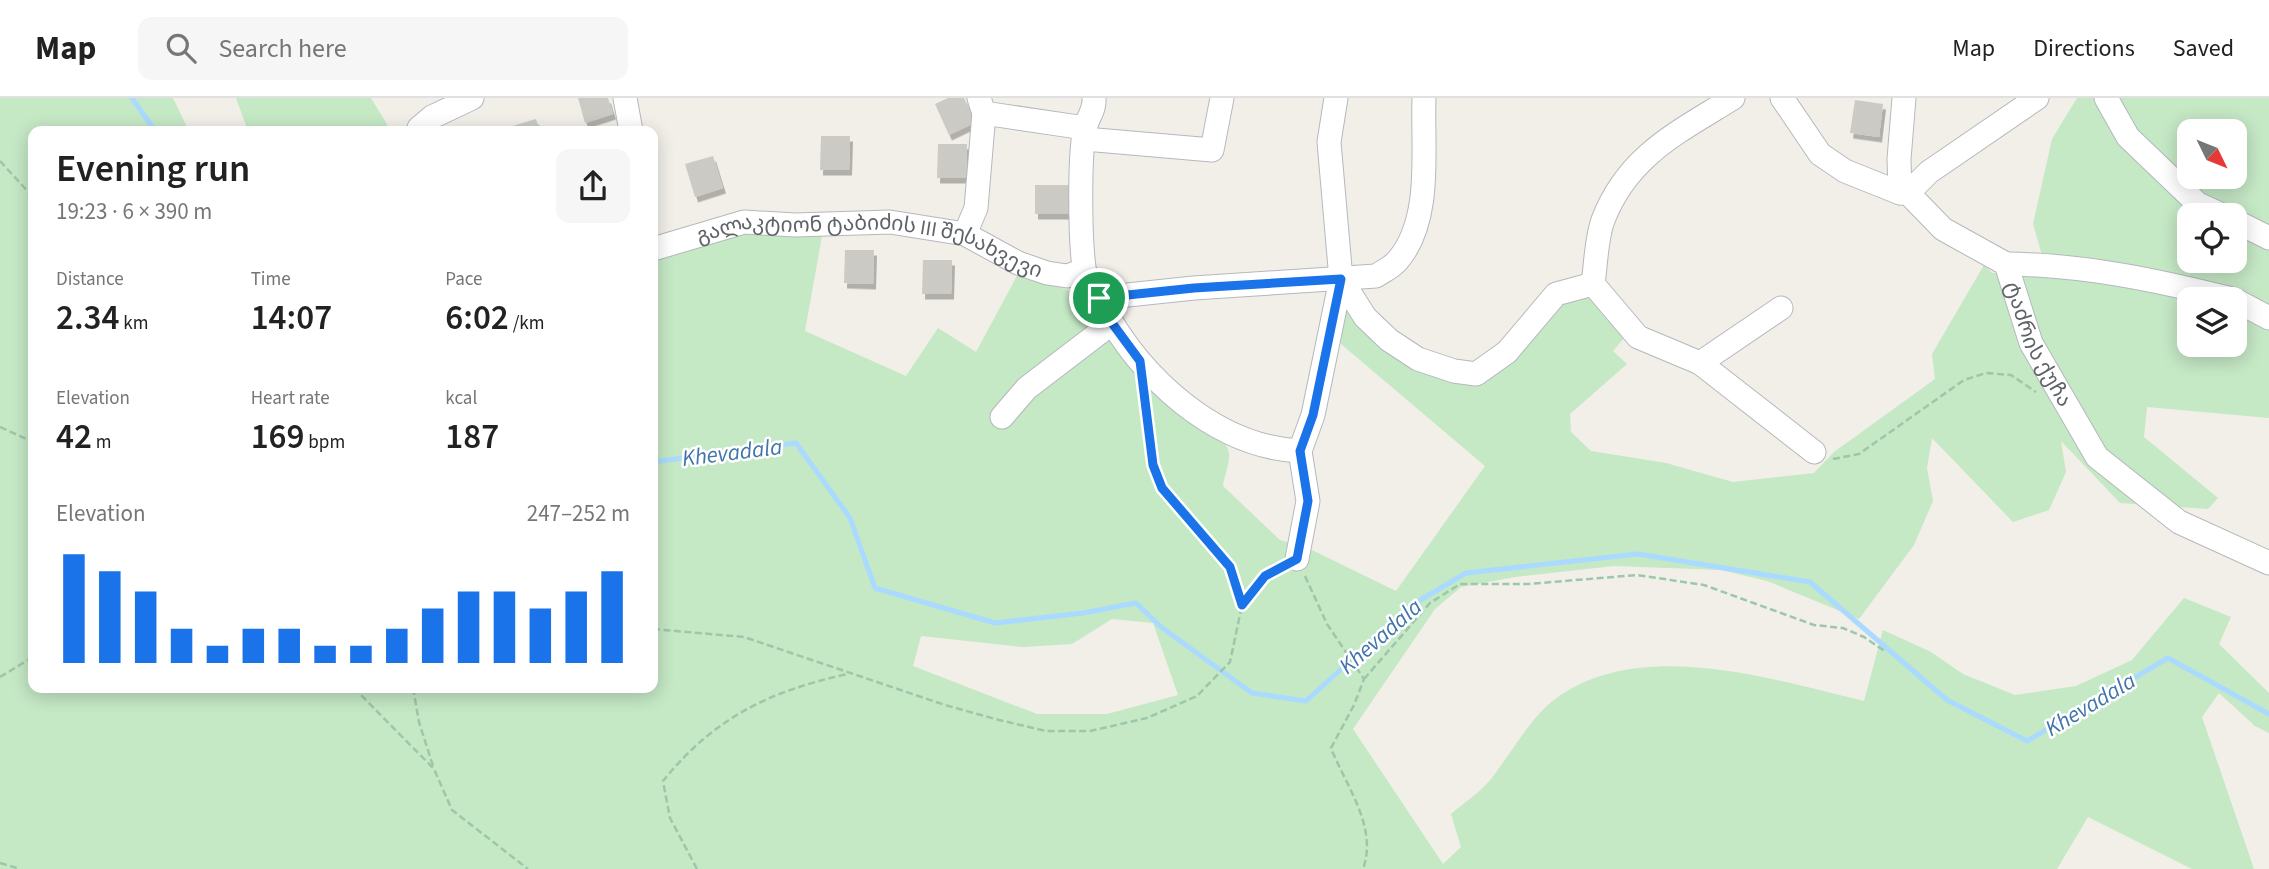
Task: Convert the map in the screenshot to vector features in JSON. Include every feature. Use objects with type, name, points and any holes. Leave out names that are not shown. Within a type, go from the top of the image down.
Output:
[{"type":"street","points":[[421,126],[432,117],[472,98]]},
{"type":"street","points":[[625,98],[630,126]]},
{"type":"street","points":[[965,234],[976,208],[982,163],[981,106],[1085,133],[1212,150],[1222,98]]},
{"type":"street","points":[[1297,559],[1308,501],[1300,451],[1313,415],[1341,279],[1329,142],[1336,98]]},
{"type":"street","points":[[1099,298],[1194,288],[1376,276],[1397,261],[1410,240],[1421,208],[1424,98]]},
{"type":"street","points":[[1733,98],[1656,146],[1627,176],[1602,221],[1593,284],[1638,337],[1700,363],[1814,452]]},
{"type":"street","name":"ტაძრის ქუჩა","points":[[1782,98],[1821,154],[1845,171],[1904,193],[1943,229],[2006,264],[2031,343],[2097,457],[2179,522],[2269,563]]},
{"type":"street","points":[[1904,98],[1899,159],[1904,193]]},
{"type":"street","points":[[1904,193],[1929,172],[2037,98]]},
{"type":"street","points":[[2106,98],[2128,137],[2197,203]]},
{"type":"street","points":[[1098,100],[1085,133],[1084,270],[1112,323],[1140,361],[1162,384],[1227,433],[1282,450],[1300,451]]},
{"type":"street","name":"გალაკტიონ ტაბიძის III შესახვევი","points":[[658,248],[744,222],[795,225],[890,222],[965,234],[1018,263],[1047,273],[1067,276],[1084,270]]},
{"type":"street","points":[[2247,227],[2269,238]]},
{"type":"street","points":[[2006,264],[2057,265],[2115,272],[2178,287]]},
{"type":"street","points":[[1341,279],[1365,317],[1389,340],[1418,359],[1454,371],[1476,374],[1507,352],[1556,293],[1593,284]]},
{"type":"street","points":[[2247,307],[2269,318]]},
{"type":"street","points":[[1700,363],[1781,308]]},
{"type":"street","points":[[1002,417],[1027,387],[1112,323]]},
{"type":"path","points":[[0,162],[28,192]]},
{"type":"path","points":[[1140,361],[1153,465],[1162,488],[1230,567],[1242,605]]},
{"type":"path","points":[[1814,452],[1836,460],[1860,454],[1964,380],[1986,373],[2011,375],[2044,398]]},
{"type":"path","points":[[0,427],[28,440]]},
{"type":"path","points":[[658,629],[744,637],[999,720],[1046,731],[1090,731],[1147,718],[1197,696],[1230,662],[1242,605],[1265,576],[1297,559],[1327,624],[1364,679]]},
{"type":"path","points":[[1363,869],[1368,854],[1364,817],[1346,786],[1331,748],[1354,705],[1364,679],[1430,603],[1460,584],[1528,584],[1637,575],[1704,585],[1814,625],[1843,628],[1886,652]]},
{"type":"path","points":[[0,677],[28,660]]},
{"type":"path","points":[[697,869],[670,818],[663,782],[682,758],[718,726],[759,701],[801,684],[850,673]]},
{"type":"path","points":[[359,693],[434,769]]},
{"type":"path","points":[[413,693],[434,769],[452,810],[528,869]]},
{"type":"path","points":[[0,863],[20,869]]},
{"type":"green space","points":[[0,98],[173,98],[187,126],[28,126],[28,693],[658,693],[658,258],[747,234],[822,236],[805,331],[906,376],[938,328],[976,352],[1018,274],[1058,286],[1086,299],[1102,313],[1130,359],[1143,395],[1155,385],[1198,416],[1218,435],[1229,453],[1223,486],[1280,540],[1312,550],[1396,591],[1485,466],[1341,344],[1344,307],[1459,379],[1559,302],[1586,295],[1625,337],[1613,351],[1627,364],[1570,414],[1571,432],[1591,451],[1666,463],[1733,482],[1814,473],[1834,452],[1935,379],[1932,354],[1984,265],[1992,273],[2048,276],[2033,224],[2052,139],[2077,98],[2269,98],[2269,418],[2147,407],[2144,437],[2218,498],[2208,509],[2120,503],[2061,441],[2066,472],[2049,510],[2013,522],[1932,438],[1927,468],[1933,501],[1914,545],[1859,619],[1767,581],[1721,570],[1614,566],[1515,577],[1461,587],[1435,609],[1353,729],[1443,864],[1461,847],[1451,814],[1491,779],[1545,707],[1588,681],[1625,670],[1665,666],[1706,668],[1747,674],[1864,701],[1883,630],[1931,652],[1963,674],[2015,695],[2076,686],[2132,660],[2184,598],[2231,617],[2219,644],[2269,693],[2269,733],[2255,726],[2219,693],[2202,717],[2254,869],[2192,869],[2088,817],[2057,869],[0,869]],"holes":[[[1112,619],[1153,623],[1178,695],[1107,714],[1037,714],[913,666],[921,636],[1023,647],[1072,644]]]},
{"type":"green space","points":[[236,98],[371,98],[388,126],[246,126]]},
{"type":"building","points":[[578,98],[608,98],[613,114],[585,123]]},
{"type":"building","points":[[948,98],[964,98],[976,122],[949,135],[935,104]]},
{"type":"building","points":[[1855,100],[1883,104],[1879,137],[1850,133]]},
{"type":"building","points":[[536,119],[538,126],[512,126]]},
{"type":"building","points":[[821,136],[850,136],[849,170],[820,170]]},
{"type":"building","points":[[938,144],[967,144],[966,178],[937,178]]},
{"type":"building","points":[[713,156],[723,188],[695,197],[685,164]]},
{"type":"building","points":[[1035,185],[1069,185],[1069,214],[1035,214]]},
{"type":"building","points":[[845,250],[874,250],[873,284],[844,283]]},
{"type":"building","points":[[923,260],[952,260],[951,294],[922,294]]},
{"type":"waterway","name":"Khevadala","points":[[132,98],[152,126]]},
{"type":"waterway","name":"Khevadala","points":[[658,461],[796,443],[850,518],[875,588],[995,623],[1083,613],[1136,603],[1161,627],[1252,693],[1306,701],[1412,605],[1466,573],[1638,554],[1810,582],[1947,700],[2027,741],[2168,658],[2269,714]]},
{"type":"route","points":[[1341,279],[1331,339],[1313,415],[1300,451],[1308,501],[1297,559],[1265,576],[1242,605],[1230,567],[1162,488],[1153,465],[1140,361],[1112,323],[1099,298],[1194,288],[1341,279]]}]
